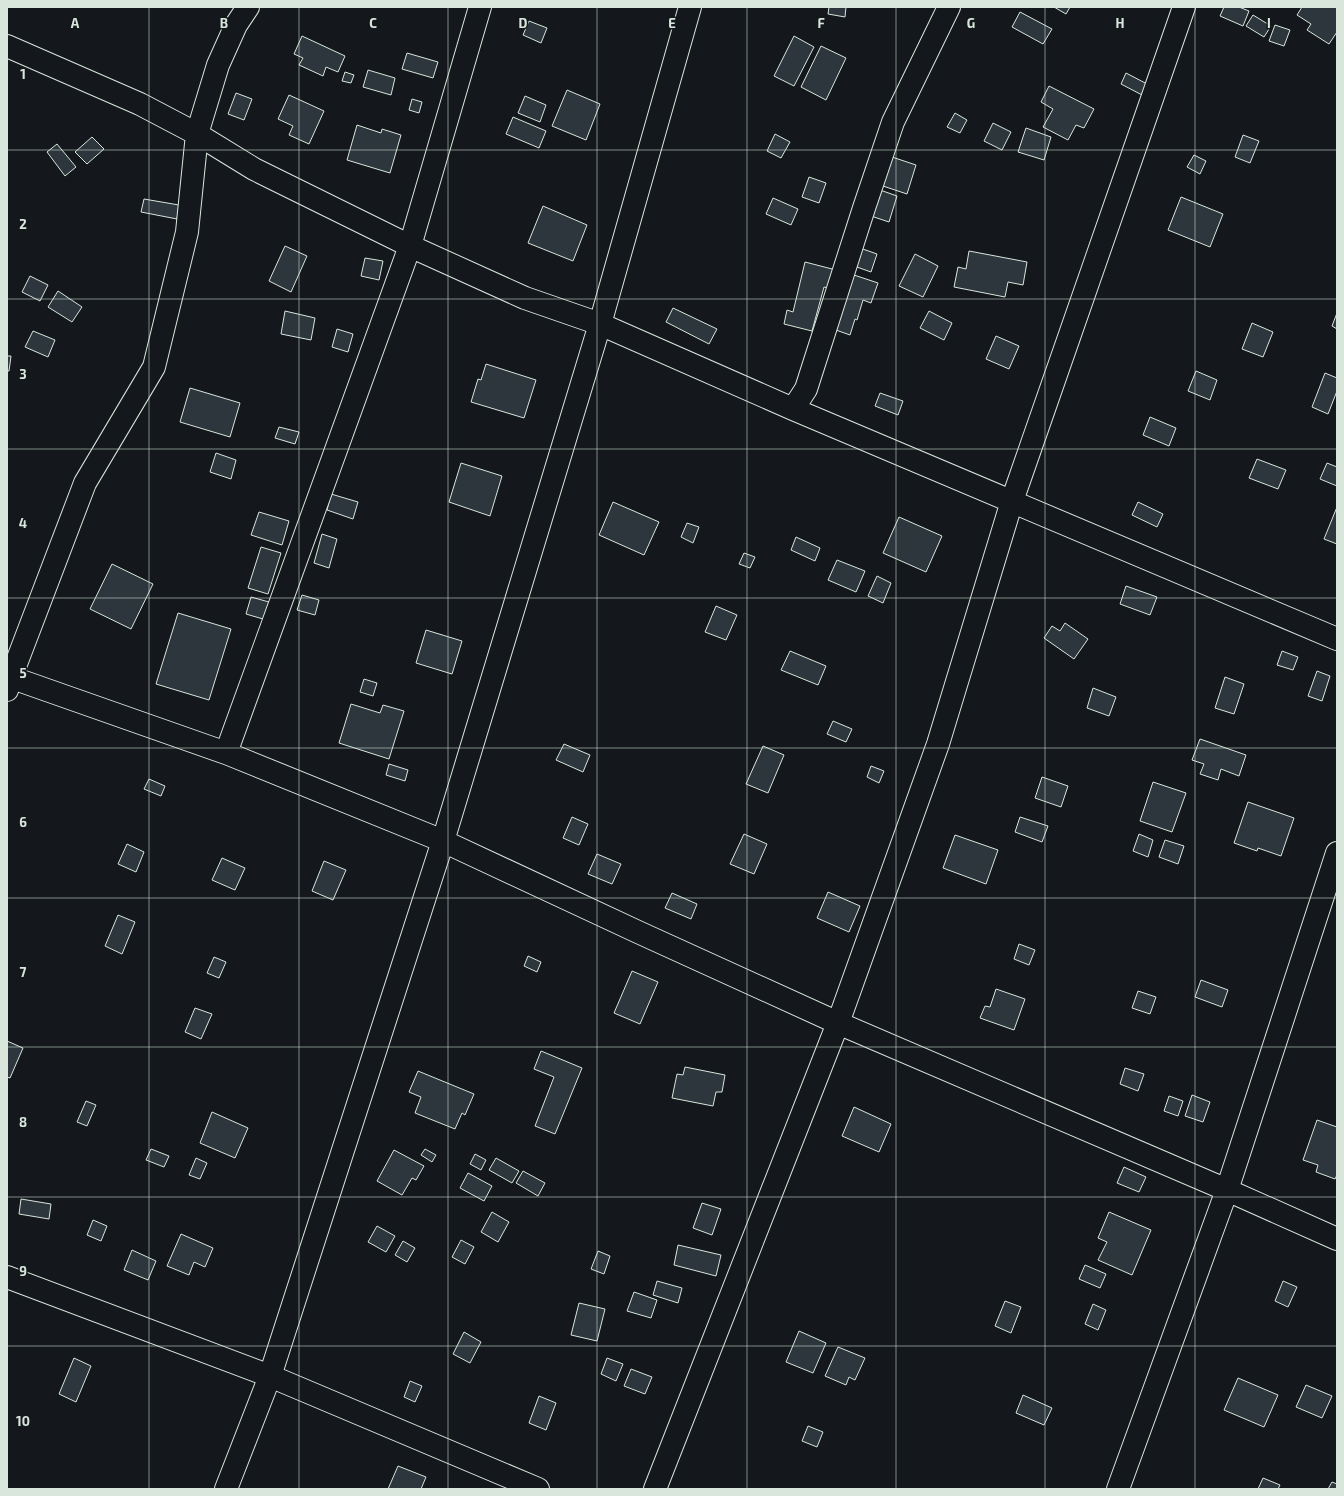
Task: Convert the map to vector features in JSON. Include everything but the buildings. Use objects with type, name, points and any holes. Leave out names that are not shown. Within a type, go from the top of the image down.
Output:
[{"type":"street","points":[[248,7],[236,25],[218,65],[197,134],[187,232],[154,367],[85,484],[8,681],[226,753],[443,841],[838,1024],[1227,1190],[1337,1239]]},
{"type":"street","points":[[226,753],[410,246],[480,7]]},
{"type":"street","points":[[226,1489],[270,1376],[443,841],[600,324],[690,7]]},
{"type":"street","points":[[793,409],[806,389],[893,122],[949,7]]},
{"type":"street","points":[[655,1489],[838,1024],[938,744],[1012,501],[1184,7]]},
{"type":"street","points":[[7,46],[140,104],[197,134],[254,169],[410,246],[525,298],[600,324],[793,409],[1337,639]]},
{"type":"street","points":[[1118,1489],[1227,1190],[1337,853]]},
{"type":"street","points":[[7,1277],[270,1376],[538,1489]]}]
